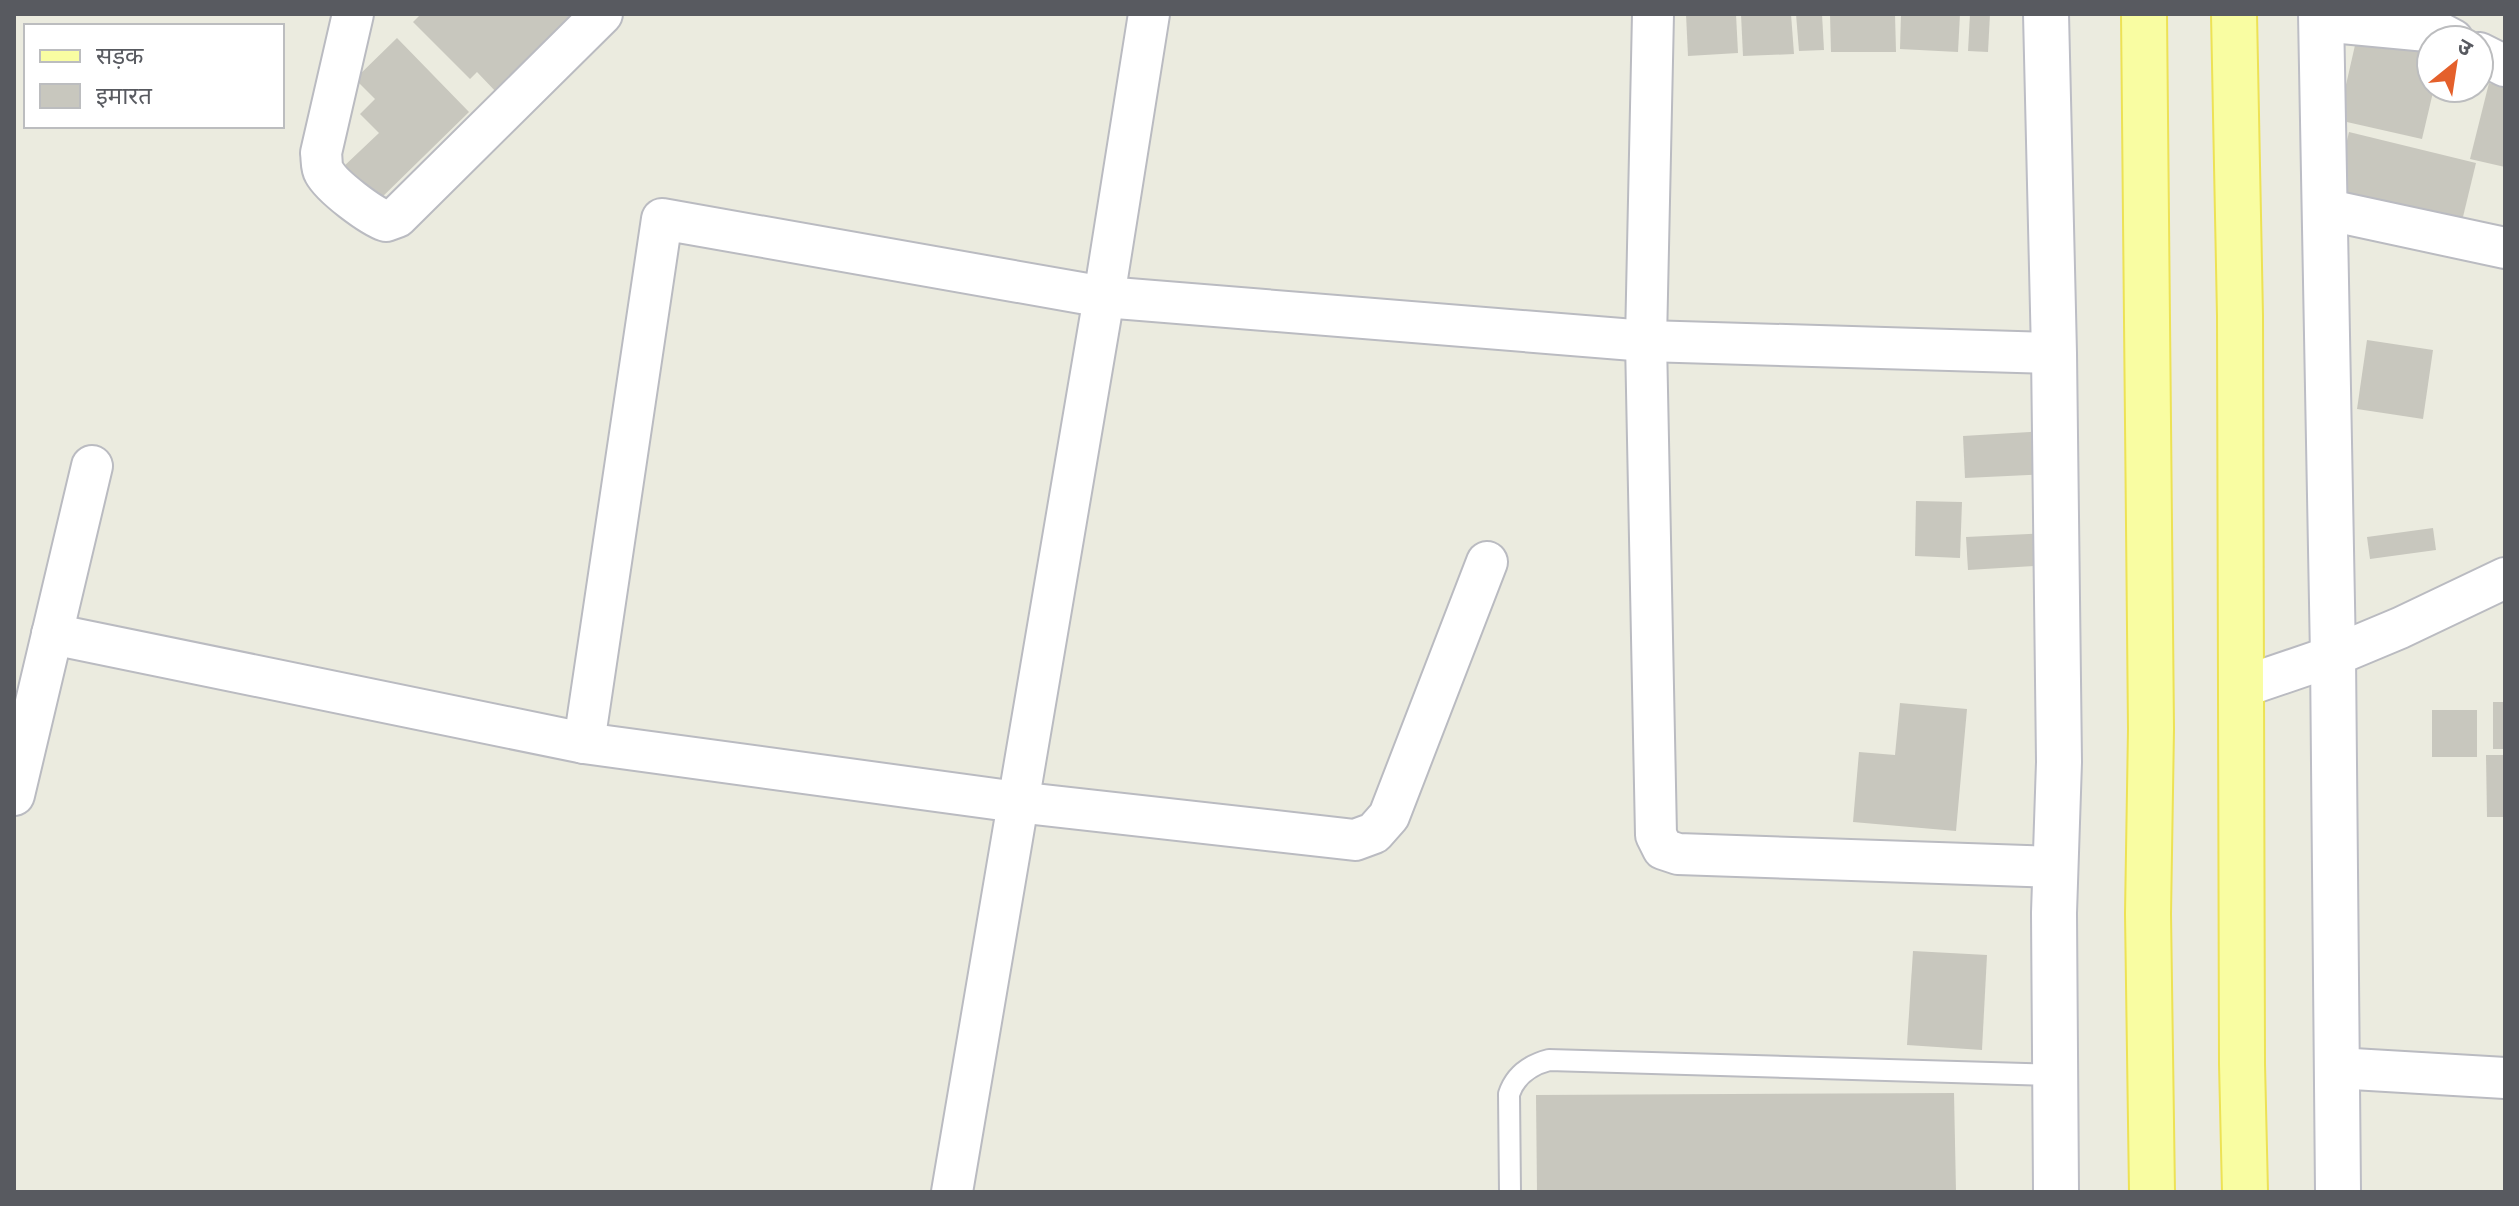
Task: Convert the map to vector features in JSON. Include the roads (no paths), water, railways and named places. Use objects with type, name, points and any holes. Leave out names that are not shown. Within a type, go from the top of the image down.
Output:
[{"type":"main road","points":[[2144,14],[2152,1192]]},
{"type":"main road","points":[[2234,14],[2240,316],[2245,1192]]},
{"type":"street","points":[[353,14],[321,153],[323,170],[373,217],[386,221],[397,217],[602,14]]},
{"type":"street","points":[[952,1192],[1149,14]]},
{"type":"street","points":[[1653,14],[1646,341],[1656,835],[1663,849],[1678,854],[2056,867]]},
{"type":"street","points":[[2046,14],[2059,762],[2056,1192]]},
{"type":"street","points":[[2338,1192],[2333,656],[2321,17],[2415,29]]},
{"type":"street","points":[[2324,209],[2505,248]]},
{"type":"street","points":[[584,743],[662,219],[1104,297],[1646,341],[2054,353]]},
{"type":"street","points":[[14,795],[92,466]]},
{"type":"street","points":[[52,634],[584,743],[1017,802],[1355,840],[1374,833],[1389,816],[1487,562]]},
{"type":"street","points":[[2242,687],[2333,656],[2505,578]]},
{"type":"street","points":[[2336,1068],[2505,1078]]},
{"type":"lane","points":[[1510,1192],[1509,1094],[1513,1082],[1525,1071],[1549,1060],[2055,1075]]}]
